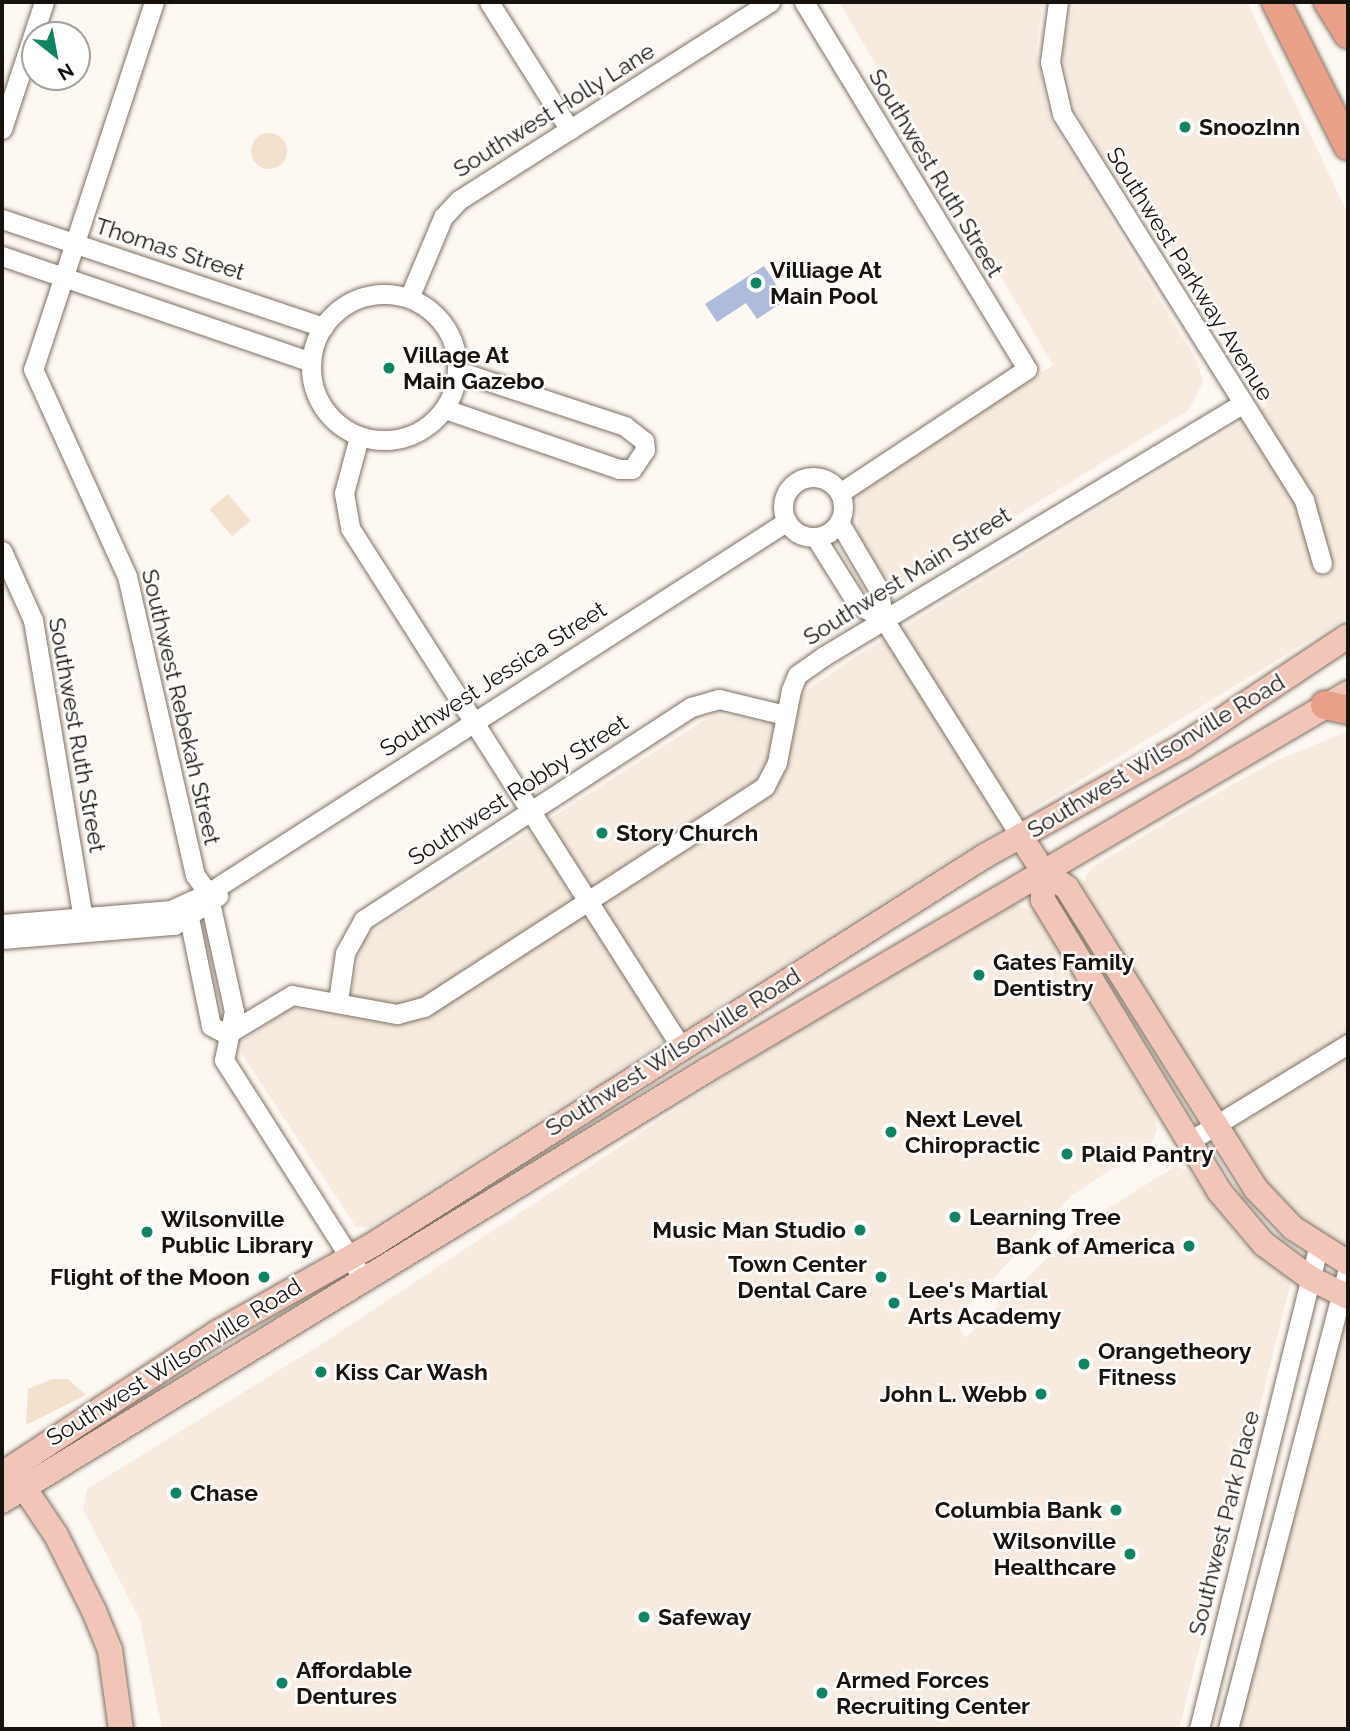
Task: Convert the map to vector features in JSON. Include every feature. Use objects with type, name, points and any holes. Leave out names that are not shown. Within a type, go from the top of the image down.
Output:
[{"type":"highway","points":[[1276,2],[1348,146]]},
{"type":"highway","points":[[1328,2],[1348,34]]},
{"type":"main road","name":"Southwest Wilsonville Road","points":[[2,1501],[10,1471],[681,1047],[1021,837],[1218,724],[1348,636]]},
{"type":"main road","name":"Southwest Wilsonville Road","points":[[10,1471],[364,1280],[1043,871],[1340,703]]},
{"type":"main road","points":[[1021,837],[1043,871],[1067,888],[1214,1126],[1267,1202],[1318,1247],[1348,1266]]},
{"type":"main road","points":[[1043,871],[1043,900],[1188,1142],[1254,1235],[1310,1278],[1344,1295]]},
{"type":"main road","points":[[10,1471],[62,1546],[103,1633],[121,1729]]},
{"type":"street","points":[[2,129],[44,2]]},
{"type":"street","name":"Southwest Rebekah Street","points":[[154,2],[38,341],[35,380],[127,576],[195,875],[209,900],[234,1011],[227,1034],[224,1060],[364,1280]]},
{"type":"street","points":[[489,2],[570,130]]},
{"type":"street","name":"Southwest Holly Lane","points":[[409,298],[443,217],[459,200],[770,2]]},
{"type":"street","name":"Southwest Ruth Street","points":[[804,2],[1027,369],[840,493]]},
{"type":"street","name":"Southwest Parkway Avenue","points":[[1058,2],[1050,62],[1062,114],[1304,500],[1316,525],[1322,563]]},
{"type":"street","name":"Thomas Street","points":[[2,219],[323,327]]},
{"type":"street","points":[[2,256],[311,362]]},
{"type":"street","points":[[365,297],[409,298],[444,324],[458,371],[445,410],[416,434],[397,440],[359,437],[325,411],[311,362],[323,327],[365,297]]},
{"type":"street","points":[[445,410],[612,468],[632,469],[645,450],[643,440],[625,426],[458,371]]},
{"type":"street","name":"Southwest Main Street","points":[[227,1034],[292,995],[410,1014],[765,786],[777,762],[785,715],[797,676],[883,618],[1243,402]]},
{"type":"street","points":[[359,437],[344,493],[349,528],[681,1047]]},
{"type":"street","points":[[883,618],[858,605],[816,538],[786,522],[783,499],[798,481],[821,478],[840,493],[839,522],[879,590],[883,618],[1021,837]]},
{"type":"street","name":"Southwest Jessica Street","points":[[2,939],[171,910],[187,910],[209,900],[229,881],[786,522]]},
{"type":"street","points":[[816,538],[839,522]]},
{"type":"street","name":"Southwest Ruth Street","points":[[2,551],[33,620],[84,925]]},
{"type":"street","name":"Southwest Robby Street","points":[[338,1001],[352,931],[530,812],[705,701],[719,698],[785,715]]},
{"type":"street","name":"Southwest Rebekah Street","points":[[187,910],[195,875]]},
{"type":"street","points":[[187,910],[211,1026],[227,1034]]},
{"type":"street","name":"Southwest Jessica Street","points":[[2,924],[84,925]]},
{"type":"street","points":[[1188,1142],[1348,1044]]},
{"type":"street","name":"Southwest Park Place","points":[[1199,1729],[1318,1247]]},
{"type":"street","points":[[1228,1729],[1344,1295],[1348,1266]]},
{"type":"shaded area","points":[[839,2],[1043,2],[1036,50],[1049,118],[1197,361],[1203,382],[1189,410],[903,584],[885,578],[858,536],[857,488],[1053,365]]},
{"type":"shaded area","points":[[1074,2],[1247,2],[1348,214],[1348,617],[977,843],[370,1227],[356,1227],[242,1055],[242,1042],[291,1008],[317,1013],[352,990],[363,938],[714,714],[760,723],[855,657],[1268,406],[1134,187],[1103,156],[1076,111],[1062,53]]},
{"type":"shaded area","points":[[269,133],[282,138],[287,151],[282,164],[269,169],[256,164],[251,151],[256,138]]},
{"type":"shaded area","points":[[228,494],[250,521],[232,536],[210,509]]},
{"type":"shaded area","points":[[1348,731],[1348,1253],[1322,1240],[1255,1176],[1080,886],[1091,868],[1187,810],[1275,761]]},
{"type":"shaded area","points":[[1011,903],[1036,912],[1155,1114],[1157,1130],[1152,1142],[1071,1196],[954,1320],[965,1338],[1081,1225],[1176,1166],[1189,1172],[1241,1240],[1291,1281],[1179,1729],[162,1729],[140,1620],[83,1509],[87,1489],[328,1340],[782,1039]]},
{"type":"shaded area","points":[[1348,1297],[1348,1729],[1235,1729]]},
{"type":"shaded area","points":[[52,1379],[68,1379],[86,1395],[26,1425],[28,1389]]},
{"type":"water","name":"Villiage At Main Pool","points":[[764,266],[786,300],[757,319],[746,303],[717,322],[705,304]]},
{"type":"place","name":"SnoozInn","points":[[1185,127]]},
{"type":"place","name":"Villiage At Main Pool","points":[[756,283]]},
{"type":"place","name":"Village At Main Gazebo","points":[[389,368]]},
{"type":"place","name":"Story Church","points":[[602,833]]},
{"type":"place","name":"Gates Family Dentistry","points":[[979,975]]},
{"type":"place","name":"Next Level Chiropractic","points":[[891,1132]]},
{"type":"place","name":"Plaid Pantry","points":[[1067,1154]]},
{"type":"place","name":"Learning Tree","points":[[955,1217]]},
{"type":"place","name":"Music Man Studio","points":[[860,1230]]},
{"type":"place","name":"Wilsonville Public Library","points":[[147,1232]]},
{"type":"place","name":"Bank of America","points":[[1189,1246]]},
{"type":"place","name":"Flight of the Moon","points":[[264,1277]]},
{"type":"place","name":"Town Center Dental Care","points":[[881,1277]]},
{"type":"place","name":"Lee's Martial Arts Academy","points":[[894,1303]]},
{"type":"place","name":"Orangetheory Fitness","points":[[1084,1364]]},
{"type":"place","name":"Kiss Car Wash","points":[[321,1372]]},
{"type":"place","name":"John L. Webb","points":[[1041,1394]]},
{"type":"place","name":"Chase","points":[[176,1493]]},
{"type":"place","name":"Columbia Bank","points":[[1116,1510]]},
{"type":"place","name":"Wilsonville Healthcare","points":[[1130,1554]]},
{"type":"place","name":"Safeway","points":[[644,1617]]},
{"type":"place","name":"Affordable Dentures","points":[[282,1683]]},
{"type":"place","name":"Armed Forces Recruiting Center","points":[[822,1693]]}]
